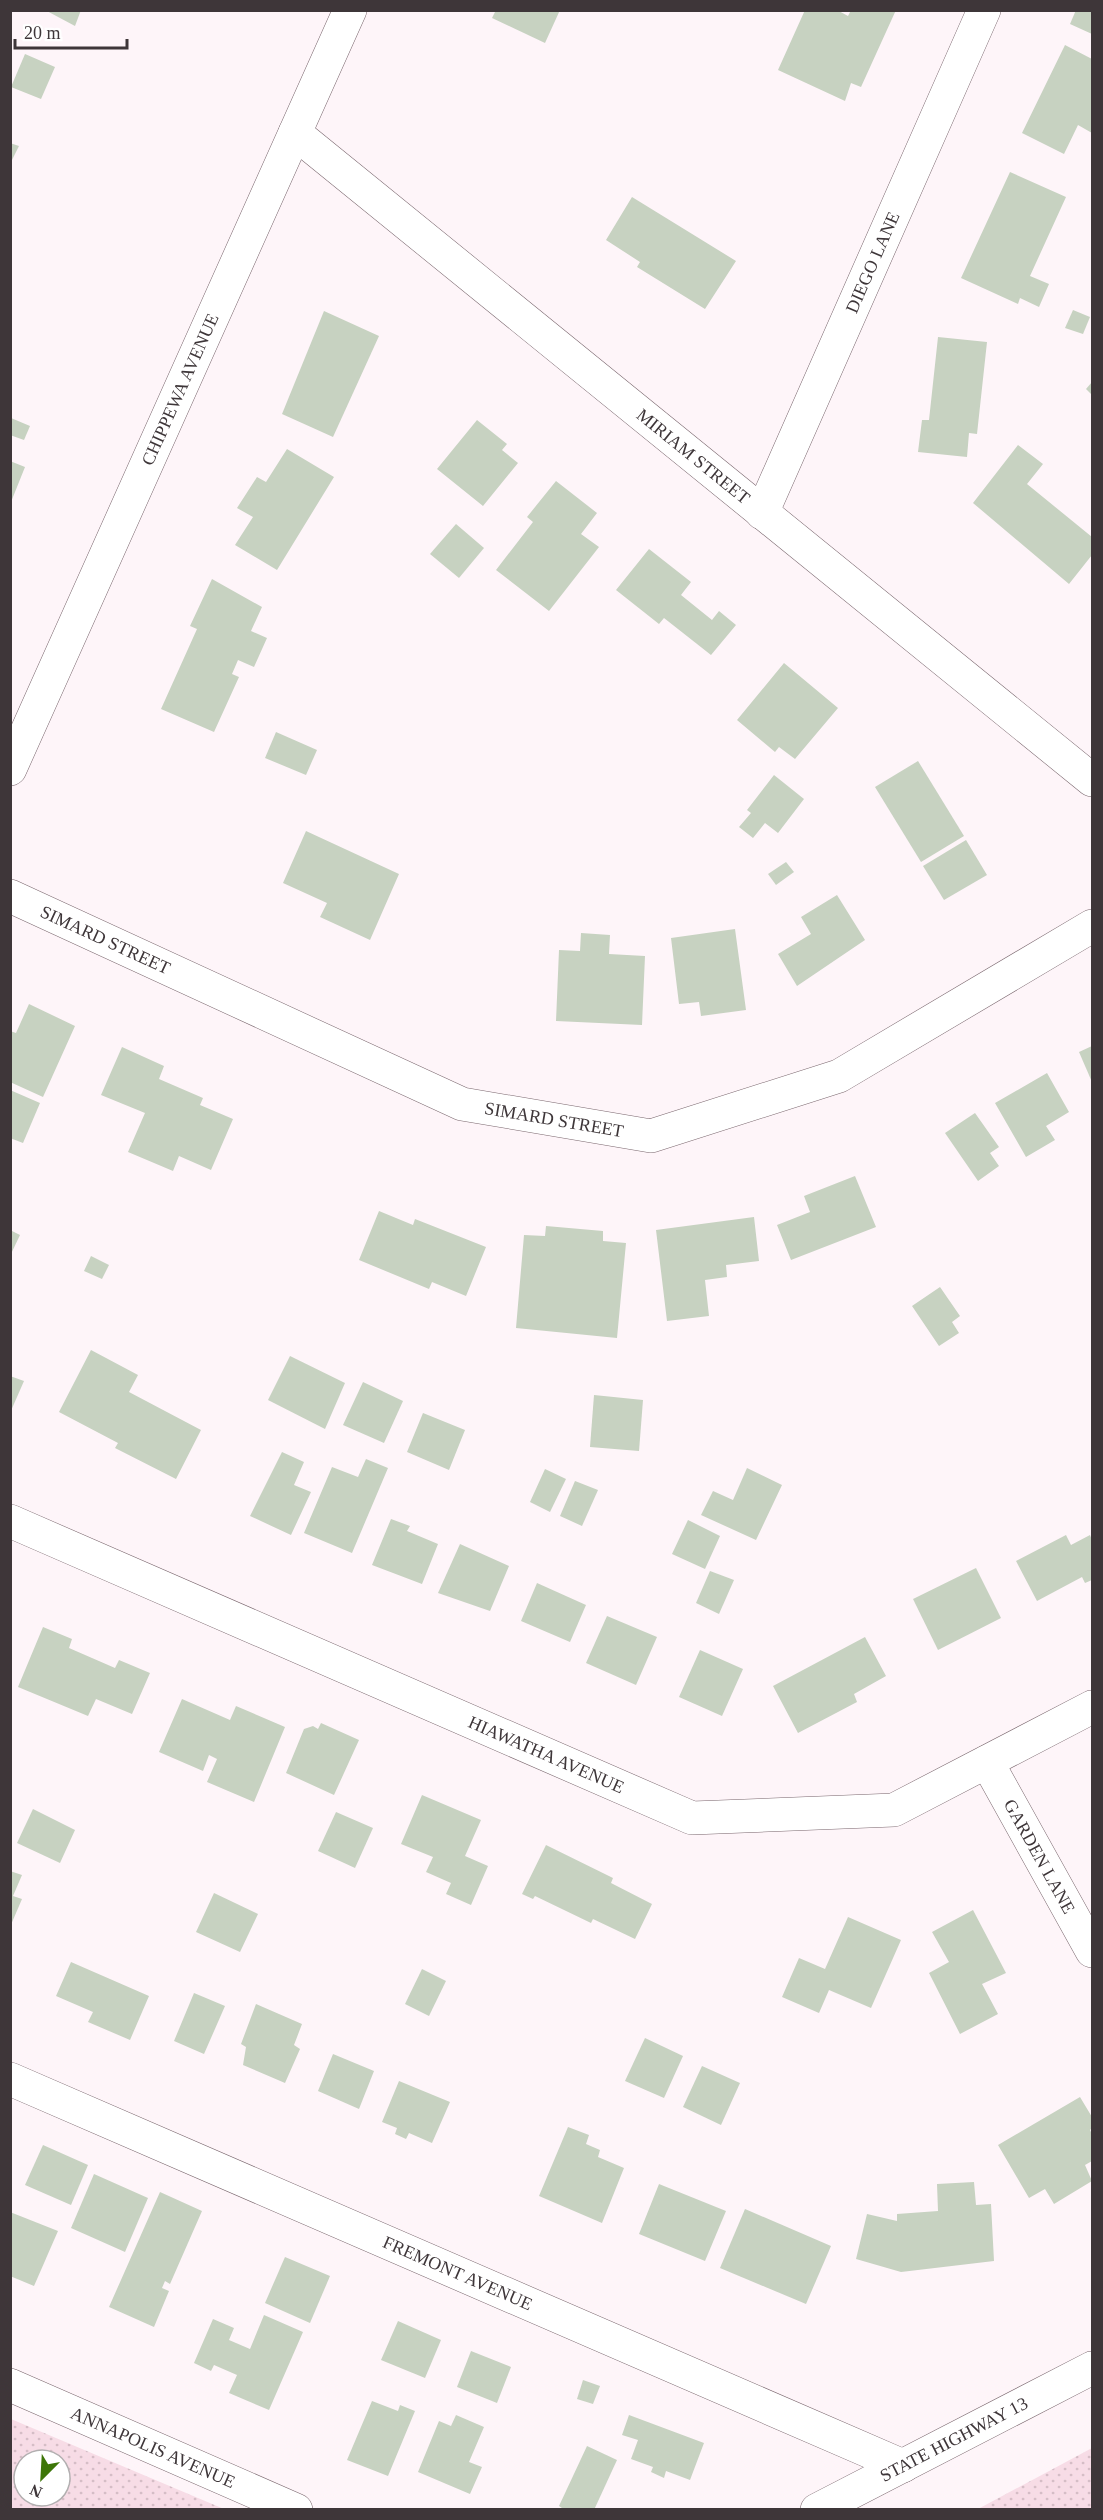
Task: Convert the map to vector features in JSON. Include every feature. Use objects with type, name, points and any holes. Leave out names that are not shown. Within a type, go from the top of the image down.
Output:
[{"type":"street","name":"CHIPPEWA AVENUE","points":[[10,770],[350,10]]},
{"type":"street","name":"DIEGO LANE","points":[[762,513],[984,10]]},
{"type":"street","name":"MIRIAM STREET","points":[[295,133],[1092,780]]},
{"type":"street","name":"SIMARD STREET","points":[[10,896],[462,1104],[651,1136],[839,1076],[1092,926]]},
{"type":"street","name":"HIAWATHA AVENUE","points":[[10,1521],[692,1818],[894,1809],[1092,1707]]},
{"type":"street","name":"GARDEN LANE","points":[[987,1762],[1092,1951]]},
{"type":"street","name":"FREMONT AVENUE","points":[[10,2079],[903,2466]]},
{"type":"street","name":"STATE HIGHWAY 13","points":[[817,2510],[1092,2368]]},
{"type":"street","name":"ANNAPOLIS AVENUE","points":[[10,2385],[296,2510]]},
{"type":"shaded area","points":[[11,2419],[224,2509],[11,2509]]},
{"type":"shaded area","points":[[1092,2448],[1092,2509],[978,2509]]},
{"type":"building","points":[[45,10],[81,10],[75,26]]},
{"type":"building","points":[[496,10],[560,10],[545,43],[492,18]]},
{"type":"building","points":[[805,10],[837,10],[848,16],[851,10],[896,10],[861,87],[851,83],[845,101],[778,70]]},
{"type":"building","points":[[1076,10],[1092,10],[1092,34],[1070,24]]},
{"type":"building","points":[[1065,45],[1092,59],[1092,133],[1078,125],[1064,154],[1022,133]]},
{"type":"building","points":[[25,54],[55,67],[41,99],[11,87]]},
{"type":"building","points":[[10,143],[19,146],[10,164]]},
{"type":"building","points":[[1010,172],[1066,197],[1030,276],[1049,284],[1039,307],[1020,298],[1018,304],[961,278]]},
{"type":"building","points":[[632,197],[736,261],[705,309],[637,267],[640,262],[606,240]]},
{"type":"building","points":[[1073,310],[1090,317],[1083,334],[1065,328]]},
{"type":"building","points":[[324,311],[379,336],[333,437],[282,414]]},
{"type":"building","points":[[938,337],[987,342],[977,434],[969,433],[967,457],[918,452],[922,420],[929,420]]},
{"type":"building","points":[[1092,382],[1092,395],[1086,389]]},
{"type":"building","points":[[11,418],[30,426],[24,440],[10,435]]},
{"type":"building","points":[[477,420],[507,444],[502,450],[518,463],[483,506],[437,469]]},
{"type":"building","points":[[1018,445],[1043,464],[1027,484],[1092,537],[1092,555],[1069,584],[973,503]]},
{"type":"building","points":[[287,449],[334,477],[277,570],[235,545],[253,517],[237,508],[257,477],[266,482]]},
{"type":"building","points":[[10,461],[25,467],[11,502],[10,502]]},
{"type":"building","points":[[556,481],[597,513],[581,534],[599,547],[549,611],[496,570],[533,522],[527,517]]},
{"type":"building","points":[[456,524],[484,548],[459,578],[430,554]]},
{"type":"building","points":[[649,549],[691,582],[681,595],[712,620],[719,611],[736,625],[711,655],[664,618],[659,624],[616,590]]},
{"type":"building","points":[[212,579],[262,607],[251,631],[267,638],[254,667],[238,660],[232,674],[239,677],[214,732],[161,709],[197,629],[190,626]]},
{"type":"building","points":[[784,663],[838,708],[795,759],[779,747],[775,752],[737,720]]},
{"type":"building","points":[[276,732],[317,750],[306,775],[265,758]]},
{"type":"building","points":[[918,761],[964,836],[921,862],[875,787]]},
{"type":"building","points":[[774,775],[804,799],[778,833],[765,823],[753,838],[739,827],[751,813],[747,810]]},
{"type":"building","points":[[306,831],[399,874],[370,940],[320,917],[327,903],[283,883]]},
{"type":"building","points":[[966,840],[987,875],[944,900],[923,866]]},
{"type":"building","points":[[786,862],[794,872],[776,885],[768,874]]},
{"type":"building","points":[[837,895],[865,940],[797,986],[778,954],[811,934],[801,917]]},
{"type":"building","points":[[735,929],[746,1010],[701,1016],[699,1002],[679,1004],[671,938]]},
{"type":"building","points":[[581,933],[610,935],[609,954],[645,956],[642,1025],[556,1021],[559,950],[580,951]]},
{"type":"building","points":[[29,1004],[75,1026],[43,1097],[10,1082],[10,1031],[16,1033]]},
{"type":"building","points":[[1092,1046],[1092,1082],[1079,1052]]},
{"type":"building","points":[[122,1047],[164,1066],[159,1079],[203,1098],[200,1105],[233,1119],[211,1170],[179,1156],[173,1171],[128,1152],[145,1113],[101,1095]]},
{"type":"building","points":[[1047,1073],[1069,1112],[1046,1126],[1055,1140],[1026,1157],[995,1103]]},
{"type":"building","points":[[10,1090],[40,1103],[23,1143],[10,1138]]},
{"type":"building","points":[[975,1113],[999,1147],[990,1153],[999,1166],[978,1181],[945,1133]]},
{"type":"building","points":[[855,1176],[876,1227],[791,1260],[777,1225],[810,1212],[804,1196]]},
{"type":"building","points":[[379,1211],[413,1225],[415,1219],[486,1247],[466,1296],[432,1282],[429,1289],[359,1260]]},
{"type":"building","points":[[754,1217],[759,1261],[726,1265],[727,1277],[705,1280],[709,1316],[667,1321],[656,1230]]},
{"type":"building","points":[[546,1226],[603,1231],[603,1241],[626,1243],[617,1338],[516,1328],[524,1235],[545,1236]]},
{"type":"building","points":[[10,1230],[20,1235],[10,1256]]},
{"type":"building","points":[[91,1256],[109,1265],[102,1279],[84,1271]]},
{"type":"building","points":[[940,1287],[960,1316],[952,1322],[959,1333],[939,1346],[912,1306]]},
{"type":"building","points":[[91,1350],[138,1375],[129,1392],[201,1430],[176,1479],[115,1448],[118,1443],[59,1412]]},
{"type":"building","points":[[290,1356],[345,1383],[325,1429],[268,1400]]},
{"type":"building","points":[[10,1376],[24,1381],[10,1413]]},
{"type":"building","points":[[363,1382],[403,1401],[384,1443],[343,1425]]},
{"type":"building","points":[[594,1395],[643,1400],[639,1451],[590,1447]]},
{"type":"building","points":[[423,1413],[465,1430],[449,1470],[407,1452]]},
{"type":"building","points":[[282,1452],[304,1462],[294,1485],[311,1492],[291,1535],[250,1516]]},
{"type":"building","points":[[366,1459],[388,1468],[352,1553],[304,1533],[332,1467],[358,1477]]},
{"type":"building","points":[[747,1468],[782,1485],[756,1540],[701,1515],[713,1491],[733,1500]]},
{"type":"building","points":[[545,1469],[566,1479],[550,1512],[530,1502]]},
{"type":"building","points":[[575,1481],[598,1490],[582,1526],[560,1516]]},
{"type":"building","points":[[391,1519],[410,1526],[407,1531],[438,1544],[422,1584],[372,1565]]},
{"type":"building","points":[[688,1520],[720,1536],[705,1569],[672,1554]]},
{"type":"building","points":[[1066,1535],[1071,1545],[1090,1535],[1092,1580],[1085,1583],[1082,1577],[1037,1601],[1016,1561]]},
{"type":"building","points":[[460,1544],[509,1566],[490,1611],[438,1593]]},
{"type":"building","points":[[976,1568],[1001,1618],[938,1650],[913,1599]]},
{"type":"building","points":[[710,1571],[734,1580],[719,1614],[696,1603]]},
{"type":"building","points":[[537,1583],[586,1605],[570,1642],[521,1621]]},
{"type":"building","points":[[607,1616],[657,1637],[636,1685],[586,1663]]},
{"type":"building","points":[[43,1627],[72,1639],[69,1648],[115,1668],[119,1660],[150,1673],[132,1714],[96,1699],[88,1716],[18,1687]]},
{"type":"building","points":[[865,1637],[886,1676],[854,1694],[857,1702],[798,1733],[773,1686]]},
{"type":"building","points":[[700,1650],[743,1669],[722,1716],[679,1697]]},
{"type":"building","points":[[182,1699],[230,1720],[236,1706],[285,1727],[254,1802],[207,1782],[217,1759],[209,1755],[203,1771],[159,1752]]},
{"type":"building","points":[[321,1723],[359,1740],[334,1795],[286,1773],[304,1729],[313,1726],[318,1729]]},
{"type":"building","points":[[422,1795],[481,1820],[465,1856],[488,1866],[471,1905],[446,1894],[451,1883],[426,1872],[433,1857],[401,1844]]},
{"type":"building","points":[[33,1809],[75,1830],[60,1863],[17,1843]]},
{"type":"building","points":[[336,1812],[373,1828],[355,1868],[318,1851]]},
{"type":"building","points":[[546,1845],[613,1878],[611,1883],[652,1904],[635,1939],[593,1919],[591,1923],[535,1896],[533,1899],[522,1894]]},
{"type":"building","points":[[10,1871],[22,1875],[13,1896],[22,1899],[10,1927]]},
{"type":"building","points":[[214,1893],[258,1914],[240,1952],[196,1932]]},
{"type":"building","points":[[973,1910],[1006,1973],[982,1984],[998,2014],[960,2034],[929,1973],[949,1962],[932,1932]]},
{"type":"building","points":[[848,1917],[901,1940],[871,2008],[829,1990],[819,2013],[782,1997],[799,1958],[825,1969]]},
{"type":"building","points":[[71,1962],[149,1996],[130,2040],[88,2022],[93,2012],[56,1996]]},
{"type":"building","points":[[422,1969],[446,1981],[429,2016],[405,2004]]},
{"type":"building","points":[[194,1993],[225,2006],[204,2054],[174,2041]]},
{"type":"building","points":[[256,2004],[302,2024],[294,2045],[300,2049],[285,2083],[243,2065],[246,2047],[241,2044]]},
{"type":"building","points":[[645,2038],[683,2056],[664,2098],[625,2081]]},
{"type":"building","points":[[333,2054],[374,2071],[359,2109],[318,2091]]},
{"type":"building","points":[[702,2066],[740,2083],[721,2125],[683,2107]]},
{"type":"building","points":[[399,2081],[450,2102],[432,2143],[409,2133],[406,2139],[395,2134],[397,2128],[382,2122]]},
{"type":"building","points":[[1080,2097],[1092,2117],[1090,2130],[1092,2161],[1085,2165],[1092,2181],[1054,2204],[1045,2189],[1029,2198],[998,2145]]},
{"type":"building","points":[[568,2127],[589,2135],[586,2144],[600,2150],[598,2157],[624,2168],[602,2223],[539,2196]]},
{"type":"building","points":[[43,2145],[88,2165],[71,2205],[25,2185]]},
{"type":"building","points":[[94,2174],[148,2198],[125,2252],[71,2228]]},
{"type":"building","points":[[974,2182],[976,2205],[991,2204],[994,2261],[901,2272],[856,2259],[867,2214],[897,2221],[897,2214],[938,2211],[937,2184]]},
{"type":"building","points":[[659,2184],[726,2211],[705,2261],[639,2234]]},
{"type":"building","points":[[160,2192],[202,2211],[170,2284],[165,2281],[162,2288],[169,2291],[154,2327],[109,2307]]},
{"type":"building","points":[[745,2209],[831,2246],[806,2304],[720,2268]]},
{"type":"building","points":[[10,2212],[58,2231],[34,2286],[10,2276]]},
{"type":"building","points":[[285,2257],[330,2276],[310,2323],[265,2303]]},
{"type":"building","points":[[264,2315],[303,2332],[269,2410],[229,2393],[237,2375],[214,2365],[211,2371],[194,2363],[213,2319],[234,2328],[229,2340],[250,2349]]},
{"type":"building","points":[[398,2321],[441,2340],[425,2378],[381,2360]]},
{"type":"building","points":[[471,2351],[511,2367],[497,2403],[457,2387]]},
{"type":"building","points":[[583,2380],[600,2386],[593,2404],[577,2399]]},
{"type":"building","points":[[372,2401],[398,2411],[400,2405],[415,2411],[388,2476],[347,2460]]},
{"type":"building","points":[[456,2415],[484,2427],[469,2462],[482,2467],[470,2494],[418,2472],[439,2421],[451,2426]]},
{"type":"building","points":[[629,2415],[704,2443],[690,2480],[666,2471],[664,2478],[651,2472],[653,2467],[631,2459],[638,2440],[622,2435]]},
{"type":"building","points":[[587,2446],[617,2460],[594,2510],[565,2510],[559,2506]]}]
